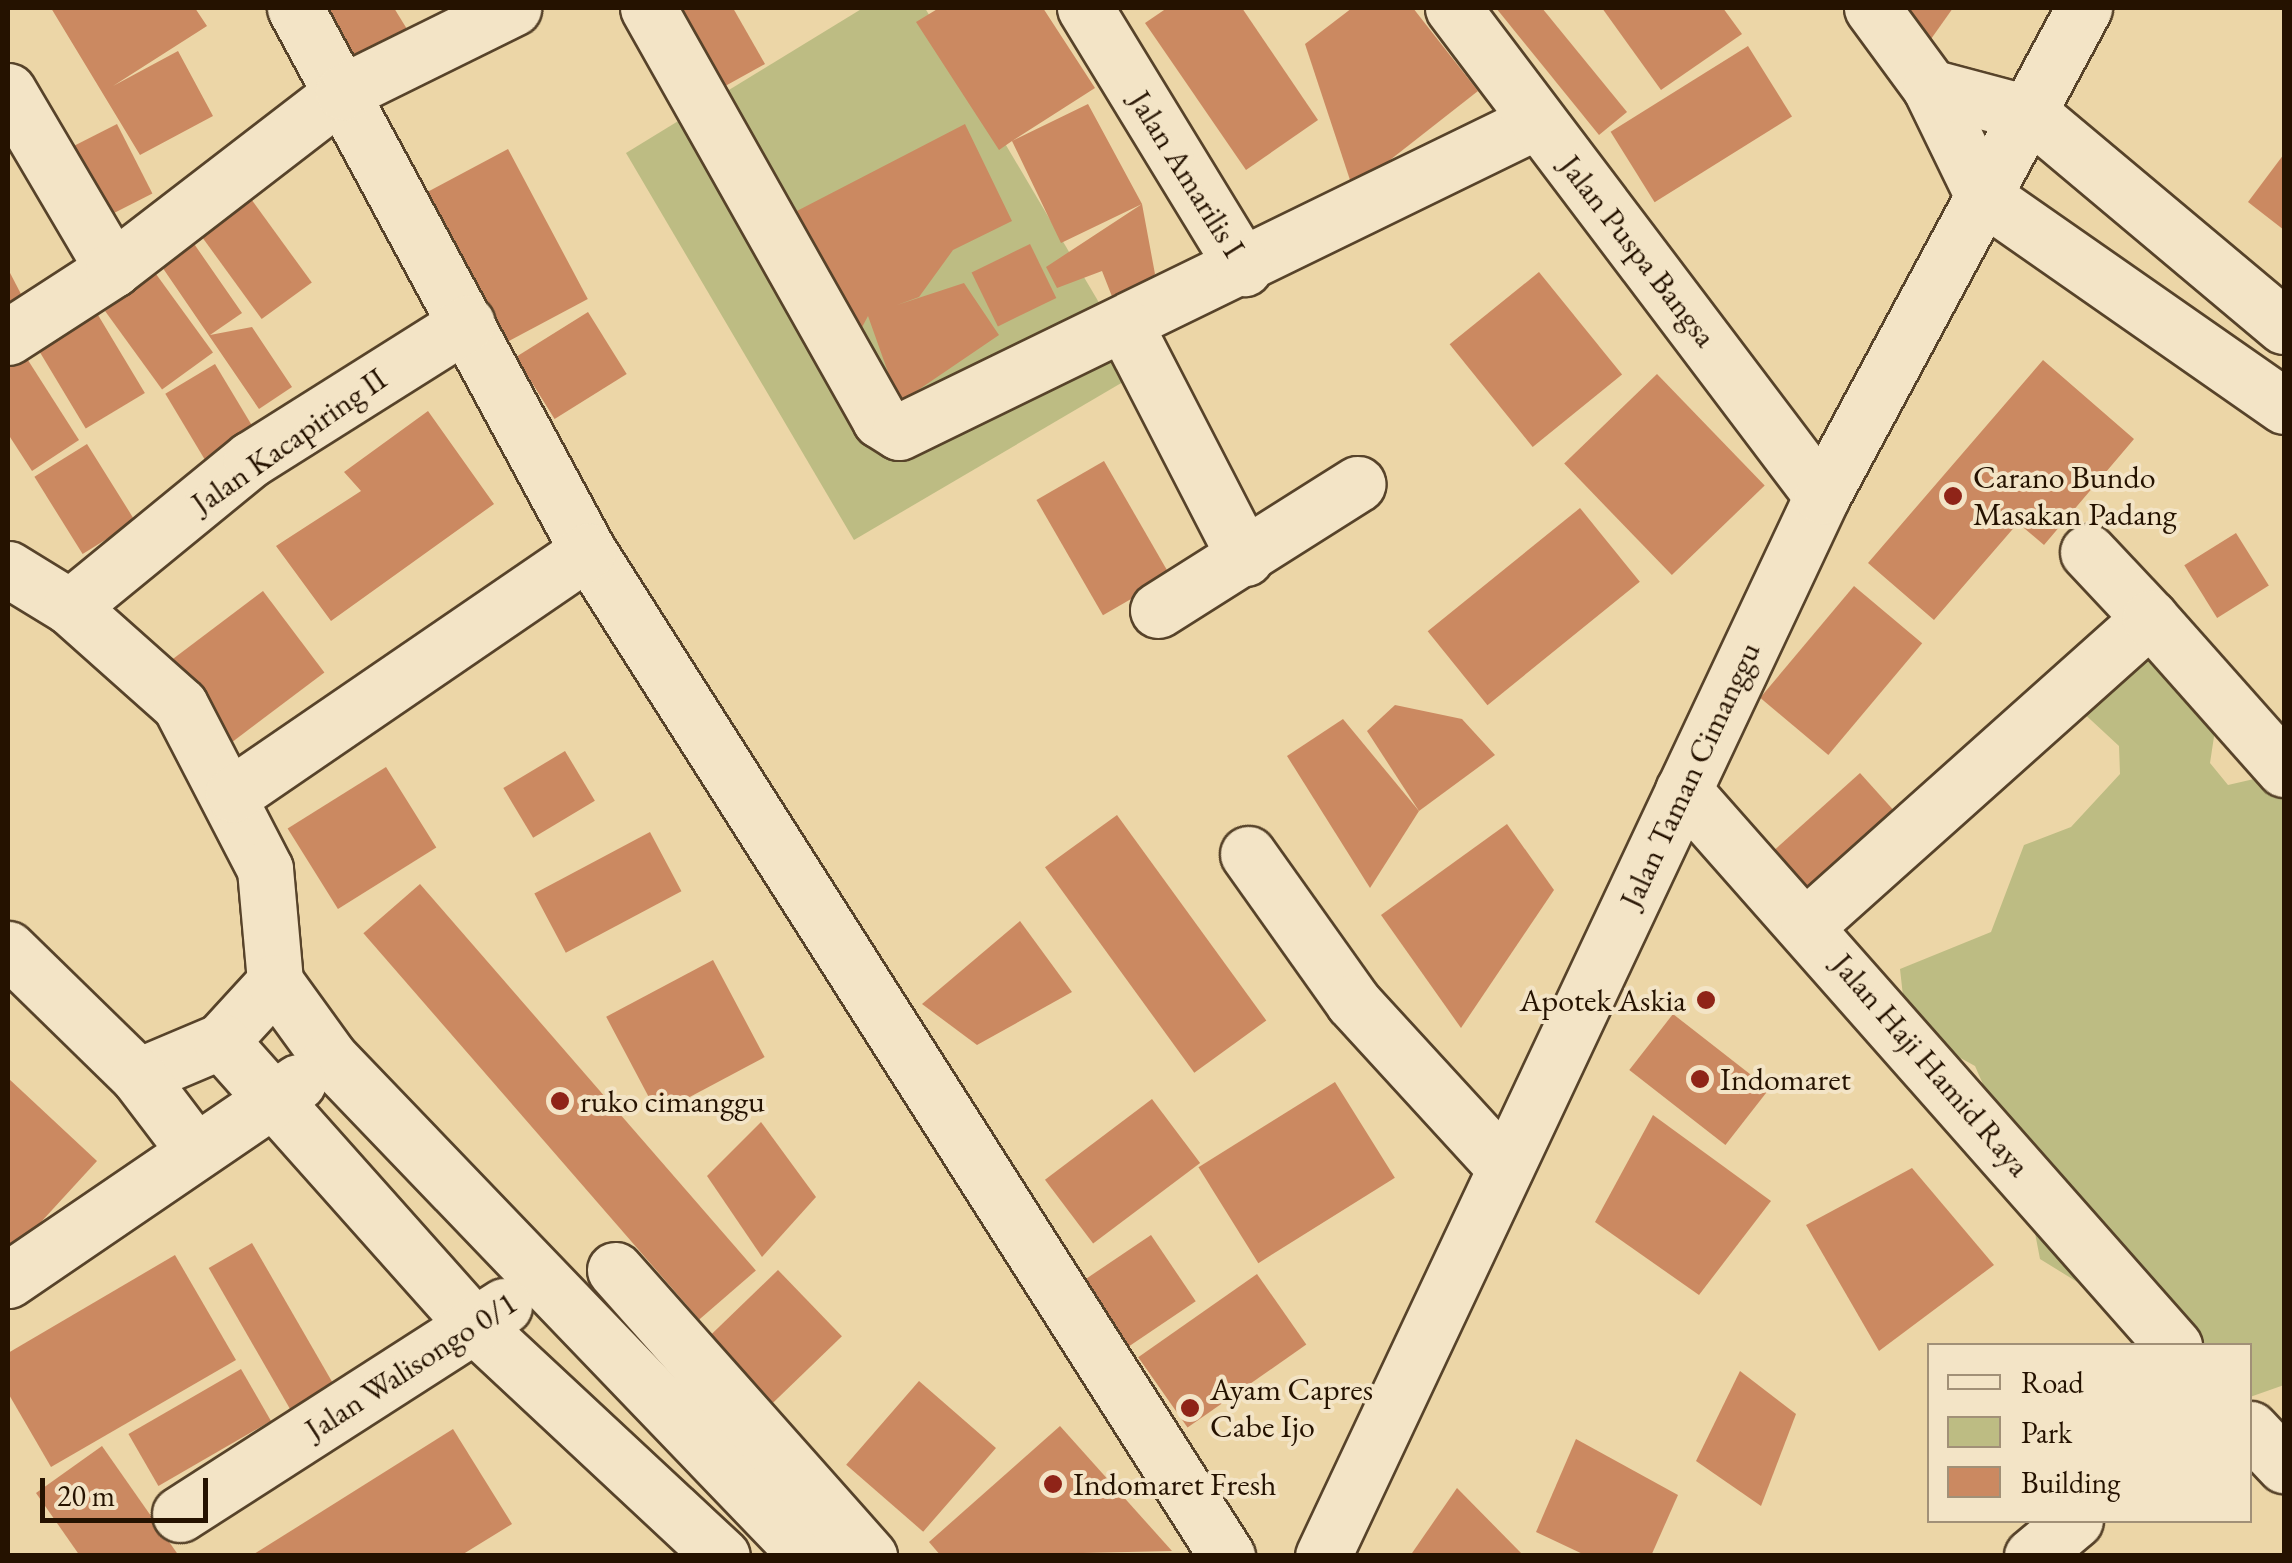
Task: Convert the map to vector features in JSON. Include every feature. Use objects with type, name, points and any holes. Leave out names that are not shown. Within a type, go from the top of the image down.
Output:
[{"type":"street","points":[[295,8],[588,551],[1212,1551]]},
{"type":"street","points":[[8,338],[113,269],[343,92],[514,8]]},
{"type":"street","points":[[648,8],[880,420],[912,432],[1244,268]]},
{"type":"street","name":"Jalan Amarilis I","points":[[1085,8],[1244,268],[1537,121]]},
{"type":"street","name":"Jalan Puspa Bangsa","points":[[1454,8],[1822,496]]},
{"type":"street","points":[[1872,8],[1930,87],[1983,196],[2284,406]]},
{"type":"street","name":"Jalan Taman Cimanggu","points":[[1323,1556],[1822,496],[2031,114],[2084,8]]},
{"type":"street","points":[[1930,87],[2031,114],[2284,326]]},
{"type":"street","points":[[8,91],[113,269]]},
{"type":"street","name":"Jalan Kacapiring II","points":[[70,607],[251,459],[468,323]]},
{"type":"street","points":[[1126,326],[1245,558]]},
{"type":"street","points":[[1158,610],[1356,484]]},
{"type":"street","points":[[232,794],[588,551]]},
{"type":"street","points":[[2088,552],[2284,769]]},
{"type":"street","points":[[8,569],[70,607],[150,671],[232,794],[265,869],[275,982],[330,1058],[540,1282],[791,1536],[737,1556]]},
{"type":"street","points":[[1808,924],[2150,618]]},
{"type":"street","name":"Jalan Haji Hamid Raya","points":[[1683,790],[1808,924],[2171,1343]]},
{"type":"street","points":[[1248,854],[1352,1002],[1505,1168]]},
{"type":"street","points":[[8,950],[138,1076],[195,1151]]},
{"type":"street","points":[[138,1076],[222,1041],[275,982]]},
{"type":"street","points":[[222,1041],[269,1104],[474,1325],[722,1556]]},
{"type":"street","points":[[8,1280],[269,1104],[330,1058]]},
{"type":"street","points":[[615,1270],[869,1556]]},
{"type":"street","name":"Jalan Walisongo 0/1","points":[[180,1514],[540,1282]]},
{"type":"street","points":[[2252,1432],[2284,1465]]},
{"type":"street","points":[[2032,1556],[2071,1523]]},
{"type":"green space","points":[[863,8],[925,8],[1140,372],[854,540],[626,153]]},
{"type":"green space","points":[[2133,658],[2163,664],[2215,730],[2210,763],[2228,785],[2254,779],[2284,801],[2284,1385],[2252,1396],[2252,1343],[2148,1343],[2108,1301],[2040,1259],[2031,1212],[2054,1167],[2014,1155],[1975,1066],[1928,1040],[1903,996],[1900,969],[1991,932],[2024,845],[2071,827],[2120,774],[2119,746],[2078,708]]},
{"type":"building","points":[[51,8],[195,8],[207,26],[113,86],[178,51],[213,116],[140,155]]},
{"type":"building","points":[[318,8],[394,8],[415,42],[361,75]]},
{"type":"building","points":[[688,8],[733,8],[765,64],[709,95],[668,19]]},
{"type":"building","points":[[939,8],[1043,8],[1095,88],[999,150],[916,22]]},
{"type":"building","points":[[1167,8],[1242,8],[1318,120],[1246,170],[1145,23]]},
{"type":"building","points":[[1352,8],[1413,8],[1478,91],[1353,189],[1305,44]]},
{"type":"building","points":[[1496,8],[1542,8],[1627,112],[1599,135]]},
{"type":"building","points":[[1602,8],[1723,8],[1742,34],[1661,90]]},
{"type":"building","points":[[1905,8],[1953,8],[1931,39]]},
{"type":"building","points":[[1748,46],[1792,116],[1655,202],[1611,132]]},
{"type":"building","points":[[1088,104],[1142,204],[1061,243],[1012,141]]},
{"type":"building","points":[[117,124],[152,193],[91,225],[56,155]]},
{"type":"building","points":[[965,124],[1012,221],[953,250],[919,297],[897,305],[964,283],[999,335],[899,403],[868,316],[860,331],[793,213]]},
{"type":"building","points":[[508,149],[588,299],[505,343],[425,193]]},
{"type":"building","points":[[2284,154],[2284,230],[2248,202]]},
{"type":"building","points":[[246,192],[312,283],[262,319],[196,228]]},
{"type":"building","points":[[1142,204],[1155,274],[1137,294],[1113,299],[1102,271],[1057,288],[1046,267]]},
{"type":"building","points":[[190,238],[242,313],[210,335],[252,327],[292,387],[259,409],[158,261]]},
{"type":"building","points":[[1030,244],[1056,298],[998,326],[972,272]]},
{"type":"building","points":[[8,269],[22,296],[8,303]]},
{"type":"building","points":[[1539,272],[1622,375],[1533,447],[1450,344]]},
{"type":"building","points":[[156,274],[213,352],[162,390],[105,311]]},
{"type":"building","points":[[588,312],[627,374],[555,419],[516,357]]},
{"type":"building","points":[[98,315],[145,393],[86,429],[39,351]]},
{"type":"building","points":[[17,343],[79,440],[32,471],[8,434],[8,349]]},
{"type":"building","points":[[2043,360],[2134,439],[2044,545],[2018,523],[1934,620],[1868,563]]},
{"type":"building","points":[[215,364],[264,445],[214,475],[165,394]]},
{"type":"building","points":[[1657,374],[1765,485],[1672,575],[1564,464]]},
{"type":"building","points":[[428,411],[494,504],[331,621],[276,546],[361,491],[344,472]]},
{"type":"building","points":[[87,444],[135,521],[83,554],[34,477]]},
{"type":"building","points":[[1104,461],[1170,576],[1103,615],[1036,500]]},
{"type":"building","points":[[1580,508],[1640,582],[1487,705],[1428,631]]},
{"type":"building","points":[[2236,533],[2269,586],[2217,618],[2184,565]]},
{"type":"building","points":[[1854,586],[1922,643],[1828,755],[1760,698]]},
{"type":"building","points":[[263,591],[324,672],[227,746],[166,664]]},
{"type":"building","points":[[1395,705],[1462,719],[1495,755],[1419,811],[1367,731]]},
{"type":"building","points":[[1343,719],[1419,811],[1370,888],[1287,756]]},
{"type":"building","points":[[565,751],[595,801],[533,838],[503,788]]},
{"type":"building","points":[[386,767],[436,848],[338,909],[288,828]]},
{"type":"building","points":[[1860,773],[1905,823],[1807,910],[1763,861]]},
{"type":"building","points":[[1117,815],[1266,1020],[1194,1073],[1045,867]]},
{"type":"building","points":[[1507,824],[1554,890],[1461,1028],[1381,915]]},
{"type":"building","points":[[650,832],[681,891],[566,953],[534,894]]},
{"type":"building","name":"ruko cimanggu","points":[[420,884],[756,1270],[699,1320],[363,933]]},
{"type":"building","points":[[1020,921],[1072,992],[977,1045],[922,1004]]},
{"type":"building","points":[[713,960],[765,1057],[658,1114],[606,1017]]},
{"type":"building","name":"Indomaret","points":[[1673,1014],[1769,1089],[1725,1145],[1629,1070]]},
{"type":"building","points":[[8,1078],[97,1161],[8,1258]]},
{"type":"building","points":[[1335,1082],[1395,1178],[1258,1263],[1198,1167]]},
{"type":"building","points":[[1152,1099],[1200,1163],[1093,1244],[1045,1180]]},
{"type":"building","points":[[1653,1115],[1771,1201],[1699,1295],[1595,1222]]},
{"type":"building","points":[[761,1122],[816,1197],[762,1257],[707,1176]]},
{"type":"building","points":[[1912,1168],[1994,1265],[1879,1351],[1806,1225]]},
{"type":"building","points":[[1151,1235],[1196,1301],[1126,1348],[1081,1282]]},
{"type":"building","points":[[252,1243],[334,1384],[290,1409],[209,1268]]},
{"type":"building","points":[[175,1255],[236,1360],[51,1467],[8,1393],[8,1353]]},
{"type":"building","points":[[778,1270],[842,1336],[767,1408],[703,1342]]},
{"type":"building","points":[[1257,1274],[1306,1344],[1188,1428],[1138,1357]]},
{"type":"building","points":[[241,1369],[271,1421],[158,1486],[128,1434]]},
{"type":"building","points":[[1740,1371],[1796,1414],[1761,1506],[1696,1461]]},
{"type":"building","points":[[919,1381],[996,1448],[923,1532],[846,1465]]},
{"type":"building","name":"Indomaret Fresh","points":[[1060,1426],[1172,1551],[941,1556],[929,1542]]},
{"type":"building","points":[[453,1429],[512,1524],[460,1556],[251,1556]]},
{"type":"building","points":[[1576,1439],[1678,1495],[1651,1556],[1587,1556],[1536,1532]]},
{"type":"building","points":[[102,1446],[179,1556],[80,1556],[36,1493]]},
{"type":"building","points":[[1457,1488],[1524,1556],[1410,1556]]},
{"type":"place","name":"Carano Bundo Masakan Padang","points":[[1953,496]]},
{"type":"place","name":"Apotek Askia","points":[[1706,1000]]},
{"type":"place","name":"Indomaret","points":[[1700,1079]]},
{"type":"place","name":"ruko cimanggu","points":[[560,1101]]},
{"type":"place","name":"Ayam Capres Cabe Ijo","points":[[1190,1408]]},
{"type":"place","name":"Indomaret Fresh","points":[[1053,1484]]}]
